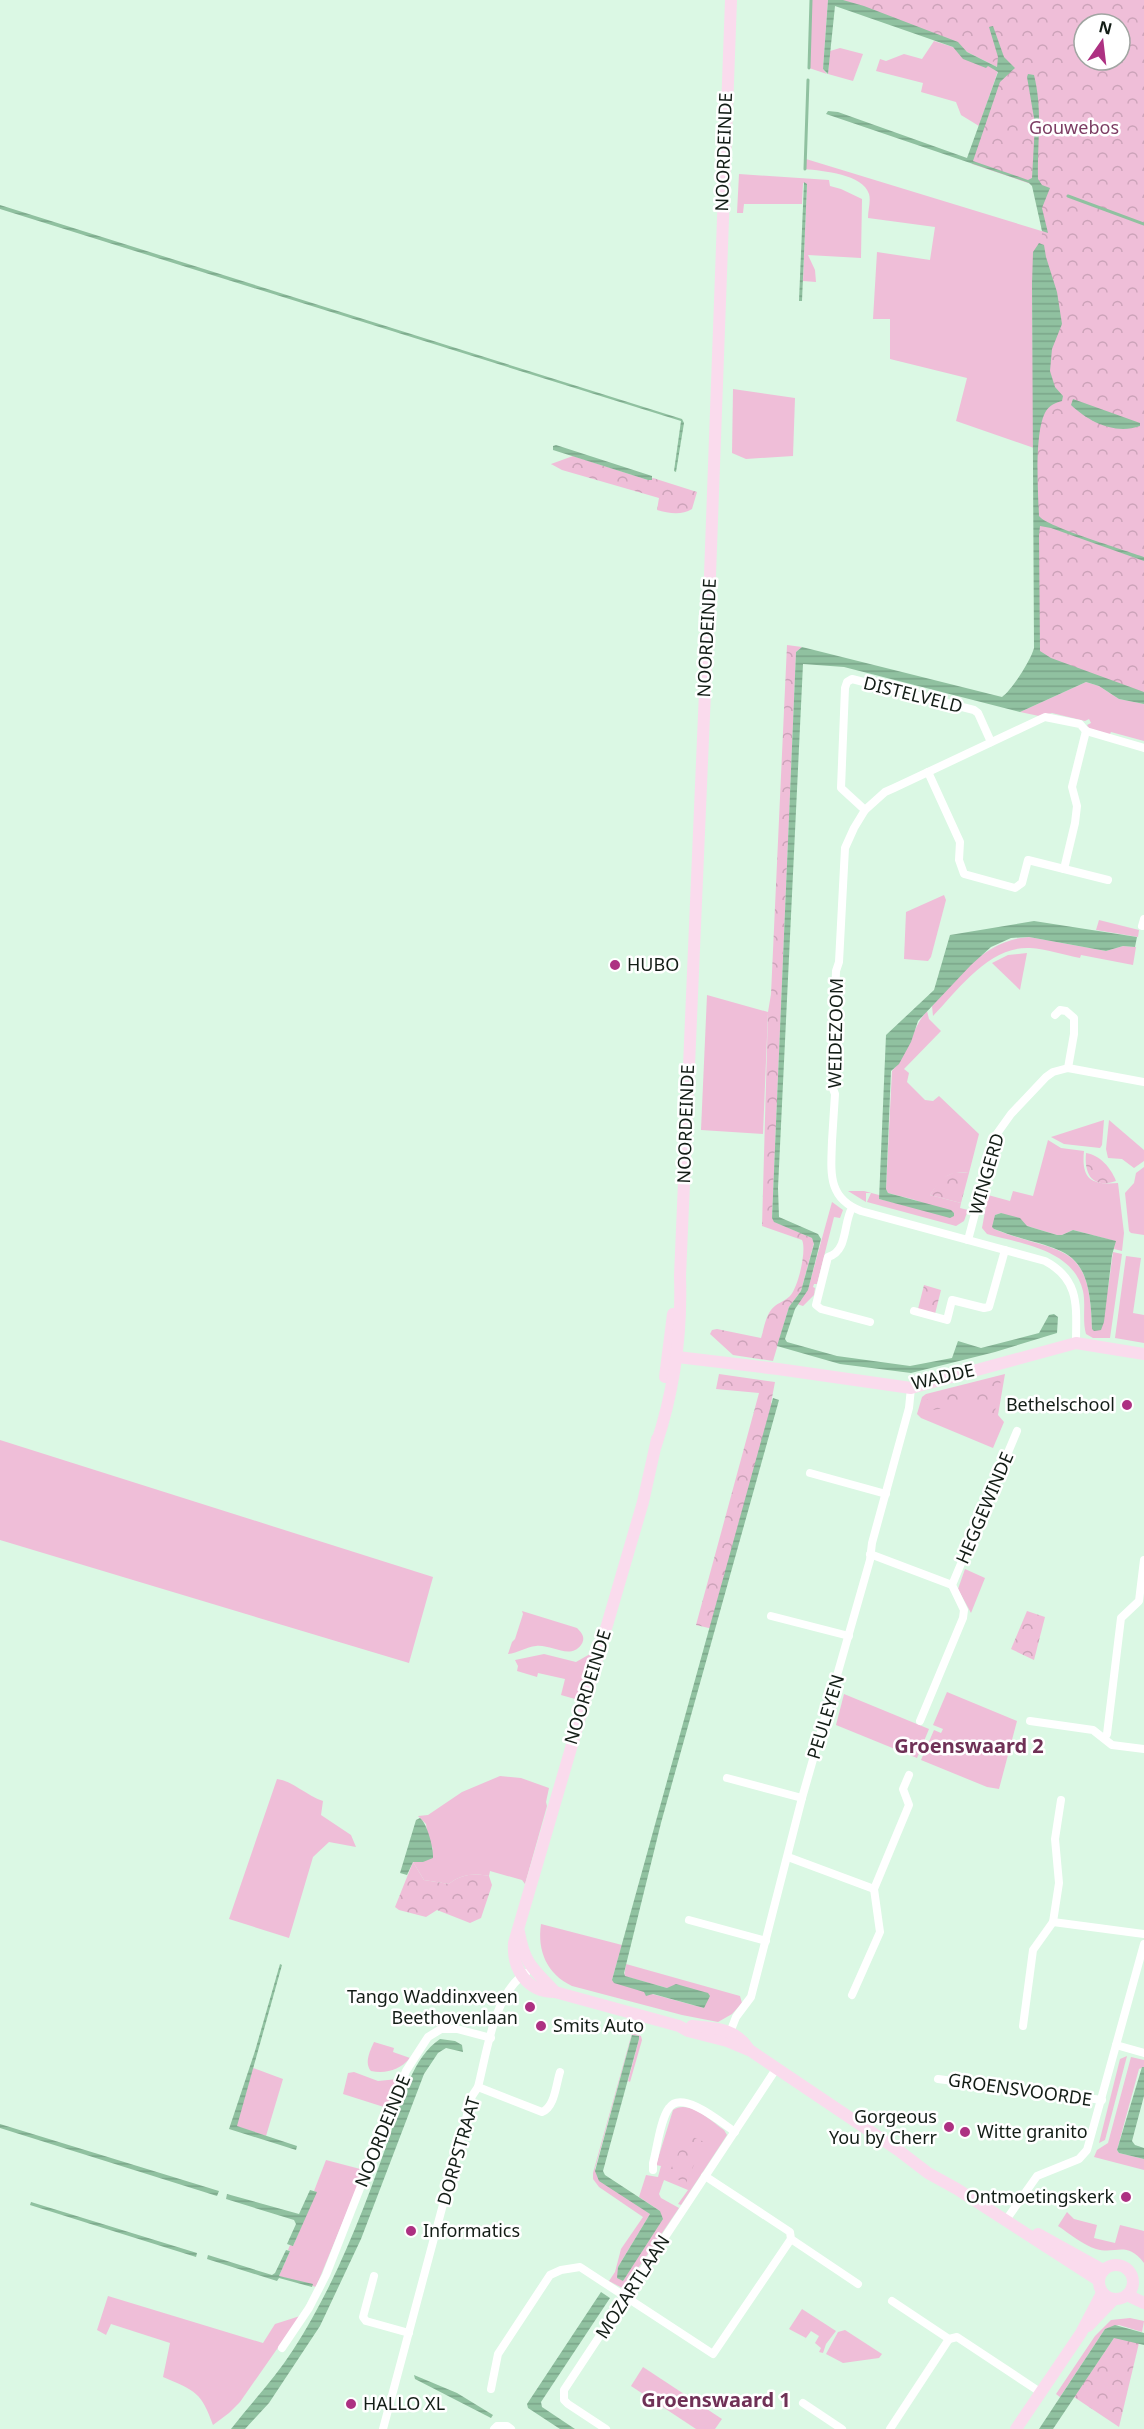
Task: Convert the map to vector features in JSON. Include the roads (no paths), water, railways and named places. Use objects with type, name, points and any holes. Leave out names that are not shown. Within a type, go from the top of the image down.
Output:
[{"type":"main road","name":"NOORDEINDE","points":[[526,1972],[513,1954],[519,1928],[643,1502],[672,1356],[680,1276],[710,586],[731,0]]},
{"type":"main road","name":"WADDE","points":[[672,1356],[888,1383],[911,1388],[1076,1343],[1144,1354]]},
{"type":"main road","points":[[526,1972],[538,1990],[555,1992],[679,2026],[711,2026],[728,2036],[742,2040],[751,2051],[776,2069],[898,2150],[928,2173],[1008,2218],[1101,2275]]},
{"type":"main road","points":[[1101,2275],[1113,2265],[1124,2267],[1132,2275],[1130,2291]]},
{"type":"main road","points":[[1016,2429],[1081,2333],[1102,2293],[1101,2275]]},
{"type":"main road","points":[[1130,2291],[1144,2303]]},
{"type":"main road","points":[[1081,2333],[1101,2316],[1114,2300],[1130,2291],[1144,2293]]},
{"type":"main road","points":[[1102,2293],[1114,2300]]},
{"type":"street","name":"DISTELVELD","points":[[865,810],[841,788],[845,688],[847,682],[852,679],[974,710],[991,742]]},
{"type":"street","name":"WEIDEZOOM","points":[[852,1208],[841,1197],[832,1179],[835,1094],[832,1086],[836,971],[839,962],[844,857],[850,835],[865,810],[885,792],[1045,717],[1080,724],[1086,731],[1144,748]]},
{"type":"street","points":[[1064,869],[1076,823],[1077,806],[1072,787],[1086,731]]},
{"type":"street","points":[[928,772],[960,842],[959,860],[964,874],[1015,888],[1022,884],[1028,860],[1108,880]]},
{"type":"street","points":[[1054,1015],[1060,1010],[1066,1011],[1074,1018],[1074,1034],[1068,1068],[1144,1082]]},
{"type":"street","name":"WINGERD","points":[[968,1240],[993,1144],[1001,1125],[1046,1077],[1053,1072],[1068,1068]]},
{"type":"street","points":[[870,1322],[820,1309],[816,1305],[828,1257],[840,1250],[852,1208],[1045,1261],[1064,1274],[1074,1294],[1076,1343]]},
{"type":"street","points":[[914,1311],[946,1320],[952,1300],[984,1308],[989,1307],[1005,1250]]},
{"type":"street","name":"PEULEYEN","points":[[728,2036],[736,2017],[751,1997],[802,1798],[849,1636],[909,1408],[911,1388]]},
{"type":"street","name":"HEGGEWINDE","points":[[952,1586],[1017,1431]]},
{"type":"street","points":[[810,1473],[886,1494]]},
{"type":"street","name":"HEGGEWINDE","points":[[870,1554],[952,1586],[964,1610],[963,1618],[920,1721]]},
{"type":"street","points":[[1104,1738],[1107,1734],[1121,1618],[1142,1601],[1144,1560]]},
{"type":"street","points":[[771,1616],[849,1636]]},
{"type":"street","points":[[1030,1721],[1093,1730],[1112,1744],[1144,1749]]},
{"type":"street","points":[[852,1995],[880,1932],[873,1889],[909,1805],[903,1789],[909,1775]]},
{"type":"street","points":[[727,1778],[802,1798]]},
{"type":"street","points":[[1023,2026],[1033,1950],[1053,1922],[1059,1878],[1055,1839],[1060,1800]]},
{"type":"street","points":[[788,1857],[873,1889]]},
{"type":"street","points":[[689,1920],[766,1941]]},
{"type":"street","points":[[1053,1922],[1144,1934]]},
{"type":"street","name":"GROENSVOORDE","points":[[1008,2218],[1037,2176],[1079,2158],[1088,2150],[1144,1944]]},
{"type":"street","points":[[490,2038],[504,1998],[515,1980],[526,1972]]},
{"type":"street","name":"NOORDEINDE","points":[[282,2349],[309,2308],[326,2274],[406,2071],[428,2037],[441,2029],[458,2029],[490,2038]]},
{"type":"street","name":"DORPSTRAAT","points":[[383,2429],[472,2096],[478,2087],[490,2038]]},
{"type":"street","points":[[1116,2045],[1144,2053]]},
{"type":"street","name":"MOZARTLAAN","points":[[606,2429],[568,2404],[563,2396],[564,2390],[776,2069]]},
{"type":"street","points":[[478,2087],[542,2112],[548,2110],[551,2105],[560,2072]]},
{"type":"street","name":"GROENSVOORDE","points":[[938,2079],[1102,2100]]},
{"type":"street","points":[[653,2170],[666,2114],[675,2103],[687,2102],[696,2106],[735,2132]]},
{"type":"street","points":[[491,2389],[498,2354],[550,2276],[561,2270],[580,2267],[712,2355],[791,2239],[790,2232],[705,2176]]},
{"type":"street","points":[[791,2239],[858,2284]]},
{"type":"street","points":[[374,2276],[363,2317],[366,2322],[409,2333]]},
{"type":"street","points":[[892,2301],[949,2339]]},
{"type":"street","points":[[890,2429],[949,2339],[957,2337],[1040,2392]]},
{"type":"street","points":[[803,2403],[842,2429]]},
{"type":"street","points":[[494,2429],[497,2426],[507,2426],[511,2429]]},
{"type":"waterway","points":[[809,68],[811,0]]},
{"type":"waterway","points":[[805,169],[808,80]]},
{"type":"waterway","points":[[1068,196],[1144,224]]},
{"type":"place","name":"HUBO","points":[[615,965]]},
{"type":"place","name":"Bethelschool","points":[[1127,1405]]},
{"type":"place","name":"Tango Waddinxveen Beethovenlaan","points":[[530,2007]]},
{"type":"place","name":"Smits Auto","points":[[541,2026]]},
{"type":"place","name":"Gorgeous You by Cherr","points":[[949,2127]]},
{"type":"place","name":"Witte granito","points":[[965,2132]]},
{"type":"place","name":"Ontmoetingskerk","points":[[1126,2197]]},
{"type":"place","name":"Informatics","points":[[411,2231]]},
{"type":"place","name":"HALLO XL","points":[[351,2404]]},
{"type":"district","name":"Groenswaard 2","points":[[969,1746]]},
{"type":"district","name":"Groenswaard 1","points":[[716,2400]]},
{"type":"park label","name":"Gouwebos","points":[[1074,128]]}]
